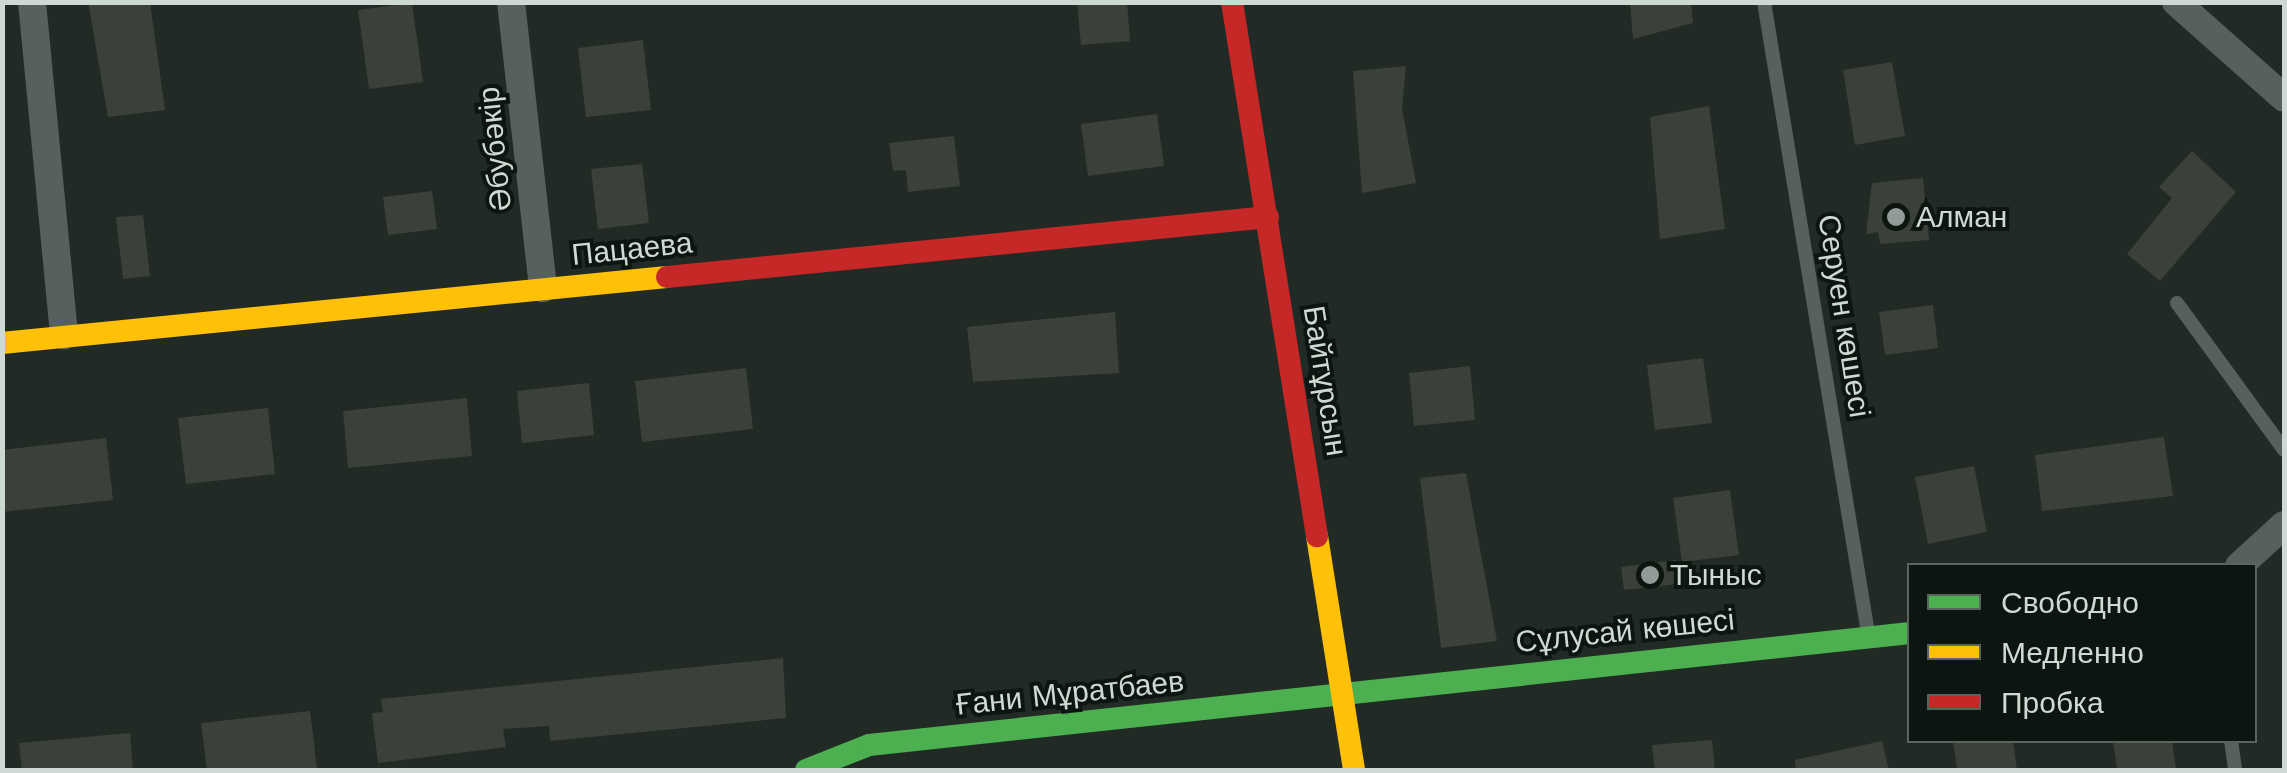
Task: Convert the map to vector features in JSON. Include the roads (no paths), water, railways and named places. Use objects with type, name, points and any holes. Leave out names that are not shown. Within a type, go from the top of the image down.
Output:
[{"type":"street","points":[[32,2],[64,335]]},
{"type":"street","name":"Әбубәкір","points":[[511,2],[543,288]]},
{"type":"street","name":"Байтұрсын","points":[[1232,2],[1346,693],[1354,770]]},
{"type":"street","points":[[2176,2],[2284,98]]},
{"type":"street","name":"Пацаева","points":[[2,343],[1268,217]]},
{"type":"street","points":[[2243,563],[2284,525]]},
{"type":"street","name":"Сұлусай көшесі","points":[[1346,693],[1907,633]]},
{"type":"street","name":"Ғани Мұратбаев","points":[[806,770],[869,745],[1346,693]]},
{"type":"lane","name":"Серуен көшесі","points":[[1764,2],[1869,639]]},
{"type":"lane","points":[[2177,303],[2284,450]]},
{"type":"lane","points":[[2231,743],[2234,770]]},
{"type":"place","name":"Алман","points":[[1896,217]]},
{"type":"place","name":"Тыныс","points":[[1650,575]]}]
